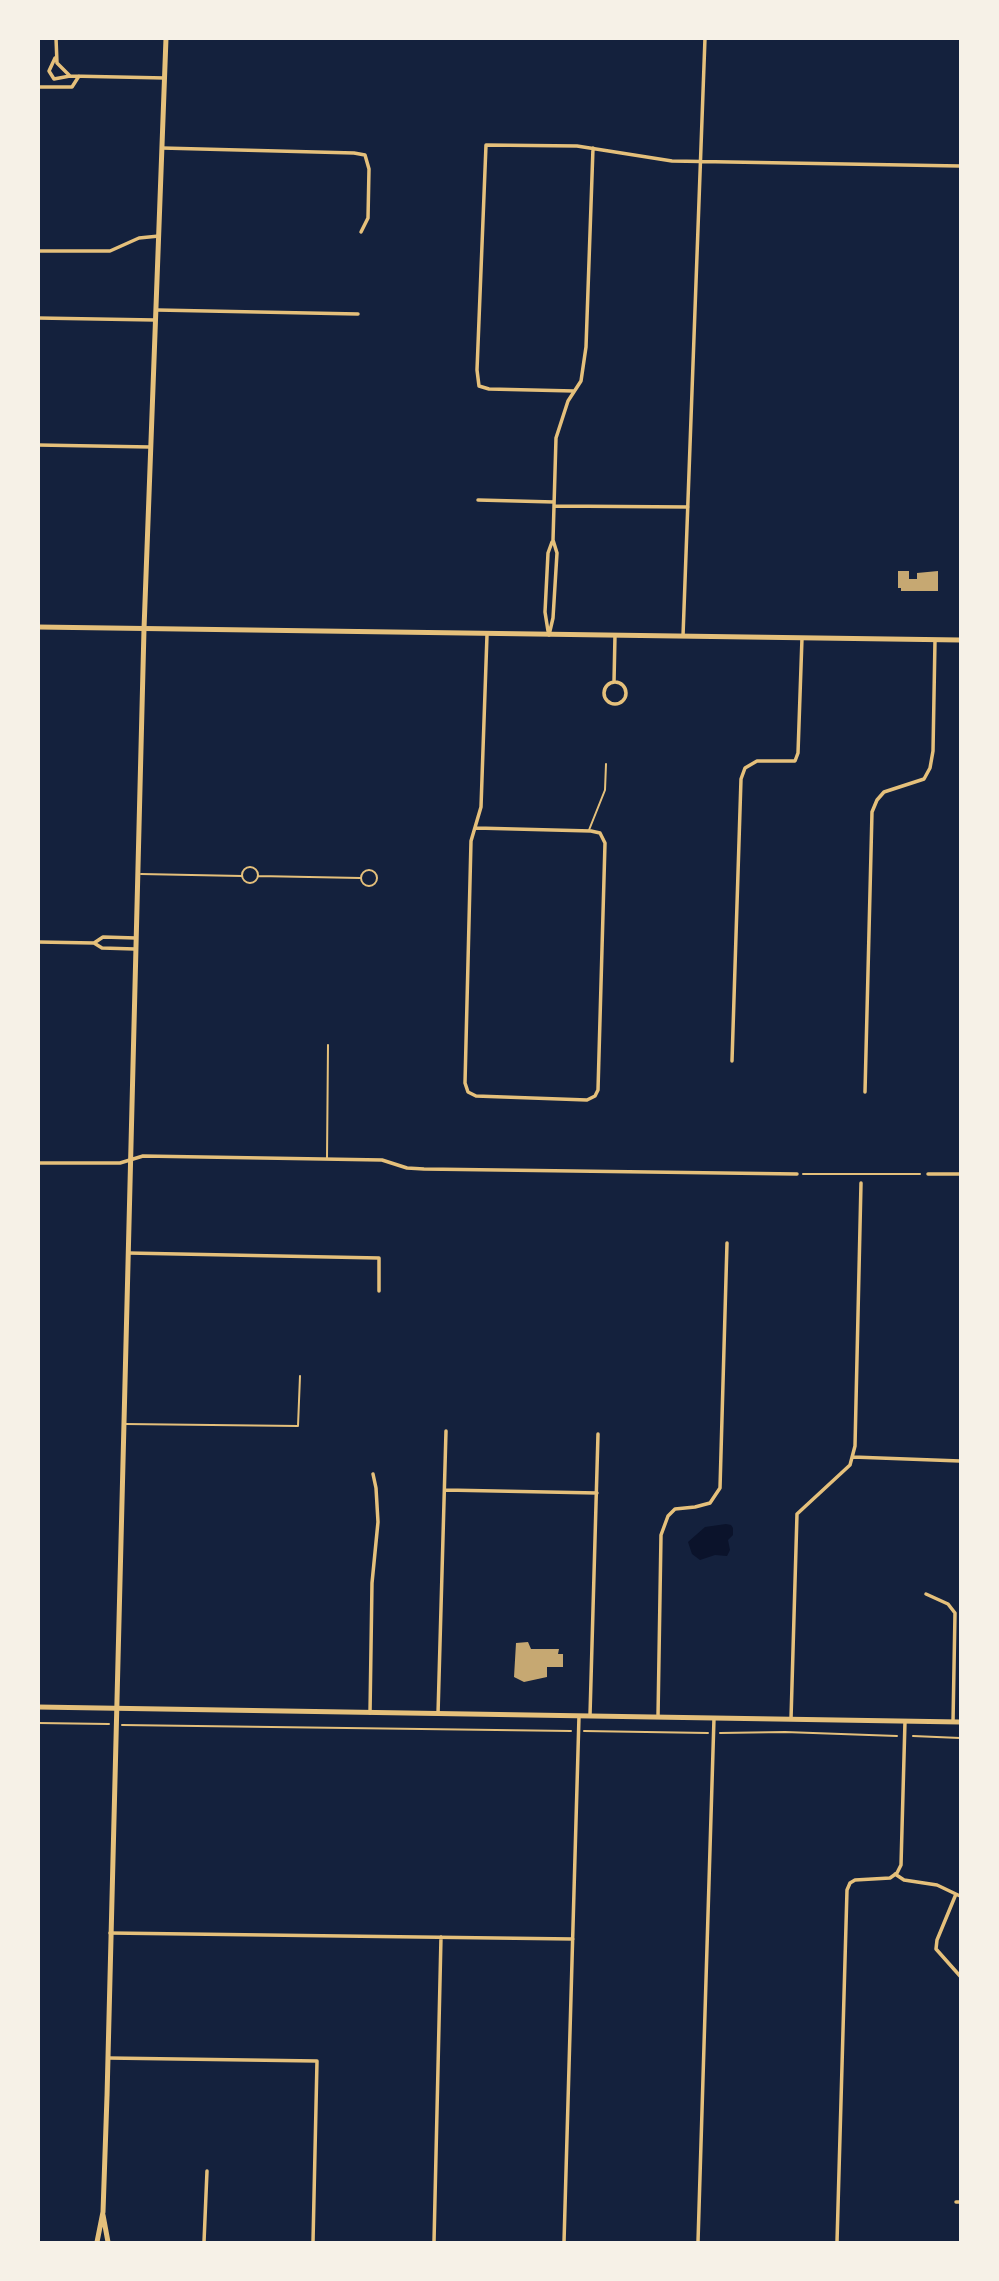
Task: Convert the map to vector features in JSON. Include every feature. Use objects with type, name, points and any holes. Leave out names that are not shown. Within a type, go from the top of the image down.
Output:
[{"type":"street","points":[[56,38],[55,58],[59,67],[70,76]]},
{"type":"street","points":[[97,2242],[103,2212],[108,2058],[144,629],[166,38]]},
{"type":"street","points":[[683,636],[705,38]]},
{"type":"street","points":[[55,58],[50,66],[50,75],[54,79],[70,76],[165,78]]},
{"type":"street","points":[[38,87],[72,87],[79,76]]},
{"type":"street","points":[[574,391],[489,389],[479,386],[477,370],[486,145],[593,148],[657,161],[961,166]]},
{"type":"street","points":[[162,148],[365,155],[369,169],[368,218],[361,232]]},
{"type":"street","points":[[549,635],[553,618],[557,553],[553,540],[556,438],[559,423],[580,381],[586,346],[593,148]]},
{"type":"street","points":[[38,251],[110,251],[139,238],[159,236]]},
{"type":"street","points":[[156,310],[358,314]]},
{"type":"street","points":[[38,318],[155,320]]},
{"type":"street","points":[[38,445],[152,447]]},
{"type":"street","points":[[478,500],[688,507]]},
{"type":"street","points":[[549,635],[545,612],[548,553],[553,540]]},
{"type":"street","points":[[38,626],[487,635],[961,640]]},
{"type":"street","points":[[477,828],[588,831],[600,834],[605,843],[598,1090],[587,1100],[476,1097],[468,1092],[465,1083],[471,841],[481,807],[487,635]]},
{"type":"street","points":[[614,682],[615,635]]},
{"type":"street","points":[[732,1061],[741,779],[745,768],[757,761],[795,761],[798,753],[802,638]]},
{"type":"street","points":[[865,1092],[872,812],[884,792],[924,779],[930,768],[933,751],[935,640]]},
{"type":"street","points":[[614,682],[622,684],[626,691],[622,702],[616,705],[608,703],[603,694],[608,685],[614,682]]},
{"type":"street","points":[[94,943],[103,937],[136,938]]},
{"type":"street","points":[[38,942],[94,943],[102,948],[135,949]]},
{"type":"street","points":[[38,1163],[120,1163],[142,1156],[382,1160],[407,1168],[424,1169],[797,1174]]},
{"type":"street","points":[[928,1174],[961,1174]]},
{"type":"street","points":[[791,1719],[797,1514],[847,1468],[853,1457],[861,1183]]},
{"type":"street","points":[[658,1717],[661,1535],[667,1516],[675,1509],[710,1503],[720,1488],[727,1243]]},
{"type":"street","points":[[128,1253],[379,1258],[379,1291]]},
{"type":"street","points":[[438,1714],[446,1431]]},
{"type":"street","points":[[590,1716],[598,1434]]},
{"type":"street","points":[[853,1457],[961,1461]]},
{"type":"street","points":[[370,1713],[372,1583],[378,1521],[373,1474]]},
{"type":"street","points":[[445,1490],[597,1493]]},
{"type":"street","points":[[926,1594],[948,1604],[955,1613],[953,1722]]},
{"type":"street","points":[[38,1707],[961,1722]]},
{"type":"street","points":[[564,2242],[579,1716]]},
{"type":"street","points":[[698,2242],[714,1718]]},
{"type":"street","points":[[837,2242],[847,1888],[855,1880],[884,1880],[895,1874],[902,1860],[905,1721]]},
{"type":"street","points":[[895,1874],[904,1880],[937,1885],[958,1895],[937,1940],[936,1949],[961,1976]]},
{"type":"street","points":[[110,1933],[573,1939]]},
{"type":"street","points":[[434,2242],[441,1937]]},
{"type":"street","points":[[108,2058],[317,2061],[313,2242]]},
{"type":"street","points":[[204,2242],[207,2171]]},
{"type":"street","points":[[103,2212],[108,2242]]},
{"type":"lane","points":[[588,831],[605,790],[606,764]]},
{"type":"lane","points":[[248,867],[256,870],[258,876],[255,882],[250,884],[244,882],[242,876],[248,867]]},
{"type":"lane","points":[[369,869],[374,871],[377,877],[375,883],[370,886],[364,884],[360,877],[369,869]]},
{"type":"lane","points":[[138,873],[242,876]]},
{"type":"lane","points":[[258,876],[360,877]]},
{"type":"lane","points":[[327,1159],[328,1045]]},
{"type":"lane","points":[[124,1424],[298,1426],[300,1376]]},
{"type":"path","points":[[797,1174],[928,1174]]},
{"type":"path","points":[[38,1723],[100,1723]]},
{"type":"path","points":[[129,1725],[713,1734],[785,1732],[961,1738]]},
{"type":"water","points":[[726,1524],[733,1528],[733,1535],[728,1540],[730,1550],[727,1556],[715,1555],[700,1560],[692,1554],[688,1542],[705,1527]]},
{"type":"building","points":[[898,571],[909,571],[909,579],[917,579],[917,573],[938,571],[938,591],[901,591],[901,588],[898,588]]},
{"type":"building","points":[[528,1642],[531,1649],[559,1649],[558,1654],[563,1654],[563,1667],[547,1667],[547,1677],[524,1682],[514,1677],[516,1643]]}]
